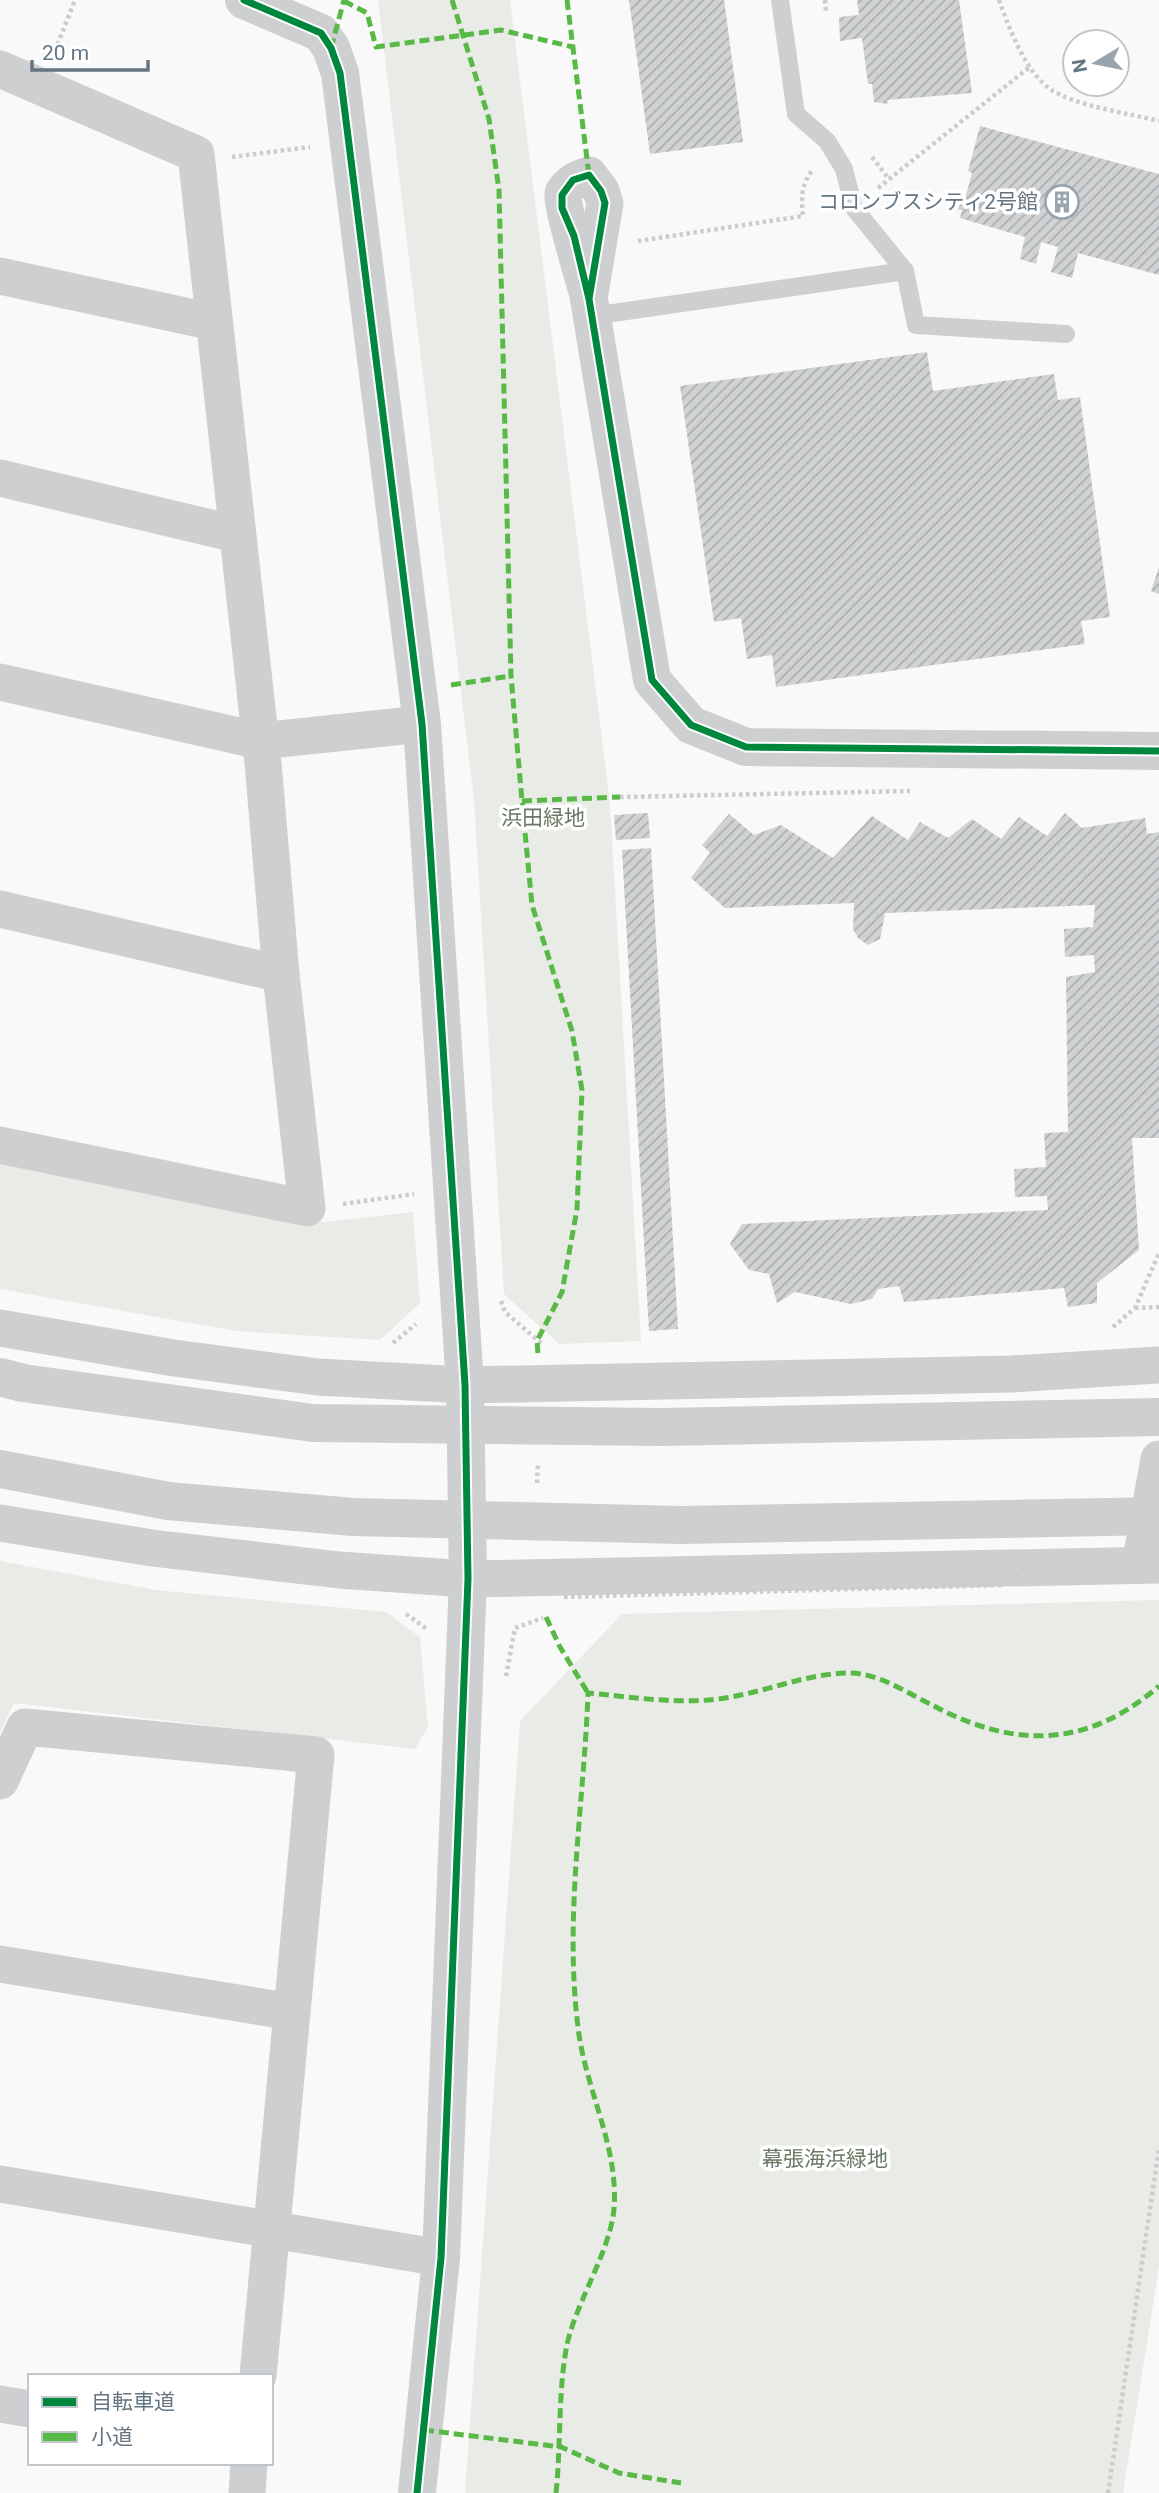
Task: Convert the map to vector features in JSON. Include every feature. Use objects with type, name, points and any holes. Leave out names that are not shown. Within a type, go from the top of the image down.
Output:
[{"type":"street","points":[[244,0],[321,33],[331,48],[340,73],[422,724],[465,1385],[468,1579],[441,2258],[417,2493]]},
{"type":"street","points":[[0,69],[196,154],[260,741],[281,974],[307,1208],[0,1145]]},
{"type":"street","points":[[0,276],[213,322]]},
{"type":"street","points":[[591,308],[652,680],[691,725],[746,747],[1159,751]]},
{"type":"street","points":[[0,478],[236,534]]},
{"type":"street","points":[[0,682],[260,741],[422,724]]},
{"type":"street","points":[[0,909],[281,974]]},
{"type":"street","points":[[0,1328],[174,1358],[318,1377],[465,1385],[1012,1374],[1159,1365]]},
{"type":"street","points":[[0,1377],[23,1383],[313,1423],[662,1427],[1159,1417]]},
{"type":"street","points":[[0,1523],[152,1548],[339,1570],[468,1579],[1149,1565],[1159,1459]]},
{"type":"street","points":[[0,1469],[168,1501],[353,1517],[681,1525],[1159,1516]]},
{"type":"street","points":[[0,1781],[25,1727],[316,1755],[258,2374]]},
{"type":"street","points":[[0,1964],[292,2012]]},
{"type":"street","points":[[0,2183],[441,2258]]},
{"type":"street","points":[[0,2404],[28,2409]]},
{"type":"street","points":[[247,2493],[250,2465]]},
{"type":"lane","points":[[780,0],[796,114],[827,141],[844,169],[854,208],[905,271],[916,325],[1066,334]]},
{"type":"lane","points":[[591,308],[905,271]]},
{"type":"path","points":[[41,87],[75,0]]},
{"type":"path","points":[[825,0],[826,12]]},
{"type":"path","points":[[999,0],[1011,32],[1031,66],[1049,88],[1071,98],[1159,121]]},
{"type":"path","points":[[854,208],[1031,66]]},
{"type":"path","points":[[197,161],[314,147]]},
{"type":"path","points":[[870,154],[889,179]]},
{"type":"path","points":[[633,242],[803,216],[801,200],[807,176],[822,162]]},
{"type":"path","points":[[620,797],[922,790]]},
{"type":"path","points":[[307,1208],[422,1193]]},
{"type":"path","points":[[1108,1329],[1119,1325],[1135,1308],[1159,1253]]},
{"type":"path","points":[[497,1290],[505,1312],[545,1347]]},
{"type":"path","points":[[1135,1308],[1159,1307]]},
{"type":"path","points":[[1023,1363],[1064,1384]]},
{"type":"path","points":[[564,1597],[1001,1585],[1044,1554]]},
{"type":"path","points":[[1108,2493],[1159,2148]]},
{"type":"green space","name":"浜田緑地","points":[[378,0],[510,0],[610,804],[641,1341],[559,1344],[504,1294],[474,800]]},
{"type":"green space","points":[[0,1153],[324,1222],[413,1212],[420,1303],[380,1340],[236,1331],[0,1289]]},
{"type":"green space","points":[[0,1561],[155,1590],[386,1612],[420,1637],[428,1727],[415,1749],[14,1703],[0,1733]]},
{"type":"green space","name":"幕張海浜緑地","points":[[1159,1600],[1159,2267],[1123,2493],[465,2493],[520,1721],[622,1614]]},
{"type":"building","points":[[629,0],[724,0],[743,142],[650,154]]},
{"type":"building","points":[[857,0],[959,0],[972,93],[887,100],[888,104],[874,102],[872,84],[868,84],[862,38],[840,41],[839,17],[859,15]]},
{"type":"building","name":"コロンブスシティ2号館","points":[[980,126],[1159,174],[1159,275],[1078,253],[1072,278],[1051,272],[1058,247],[1041,242],[1036,264],[1020,259],[1025,237],[960,218],[962,210],[958,210],[961,202],[964,203],[972,173],[968,171]]},
{"type":"building","points":[[927,352],[933,391],[1054,374],[1058,400],[1080,397],[1110,617],[1081,621],[1085,644],[776,687],[772,655],[747,659],[741,618],[714,622],[680,386]]},
{"type":"building","points":[[1159,567],[1159,594],[1151,591]]},
{"type":"building","points":[[648,813],[650,838],[616,840],[614,815]]},
{"type":"building","points":[[1065,813],[1082,828],[1145,818],[1147,834],[1159,832],[1159,1138],[1132,1138],[1139,1250],[1097,1283],[1097,1303],[1068,1307],[1064,1288],[904,1302],[899,1286],[878,1289],[872,1299],[851,1304],[795,1292],[777,1303],[769,1274],[749,1270],[730,1244],[742,1224],[1048,1210],[1047,1196],[1015,1197],[1014,1169],[1046,1167],[1044,1133],[1068,1132],[1066,977],[1095,972],[1094,955],[1065,957],[1064,929],[1093,927],[1095,905],[885,913],[880,939],[868,945],[858,938],[853,929],[854,903],[725,908],[691,878],[710,853],[702,845],[729,814],[754,835],[781,825],[833,858],[872,816],[908,840],[920,822],[948,838],[972,819],[1001,839],[1019,817],[1047,836]]},
{"type":"building","points":[[651,848],[678,1329],[649,1331],[622,850]]},
{"type":"marked path","points":[[331,48],[344,0]]},
{"type":"marked path","points":[[452,0],[489,119],[499,190],[511,676],[532,905],[572,1031],[582,1090],[577,1209],[562,1292],[537,1341],[538,1354]]},
{"type":"marked path","points":[[567,0],[589,175]]},
{"type":"marked path","points":[[344,1],[367,13],[376,47],[501,30],[573,47]]},
{"type":"marked path","points":[[451,685],[511,676]]},
{"type":"marked path","points":[[522,801],[620,797]]},
{"type":"marked path","points":[[546,1617],[560,1647],[588,1693]]},
{"type":"marked path","points":[[556,2493],[566,2350],[576,2316],[606,2244],[614,2209],[614,2186],[607,2140],[582,2050],[574,1986],[576,1860],[588,1693],[660,1700],[714,1700],[820,1676],[850,1673],[883,1680],[964,1720],[993,1730],[1022,1735],[1050,1735],[1078,1731],[1105,1721],[1159,1686]]},
{"type":"marked path","points":[[424,2430],[561,2447],[619,2473],[681,2483]]},
{"type":"cycle path","points":[[244,0],[321,33],[331,48],[340,73],[422,724],[465,1385],[468,1579],[441,2258],[417,2493]]},
{"type":"cycle path","points":[[589,299],[605,203],[601,191],[589,175],[573,180],[562,195],[562,208],[574,236],[589,299],[652,680],[691,725],[746,747],[1159,751]]},
{"type":"place","name":"コロンブスシティ2号館","points":[[1062,202]]}]
